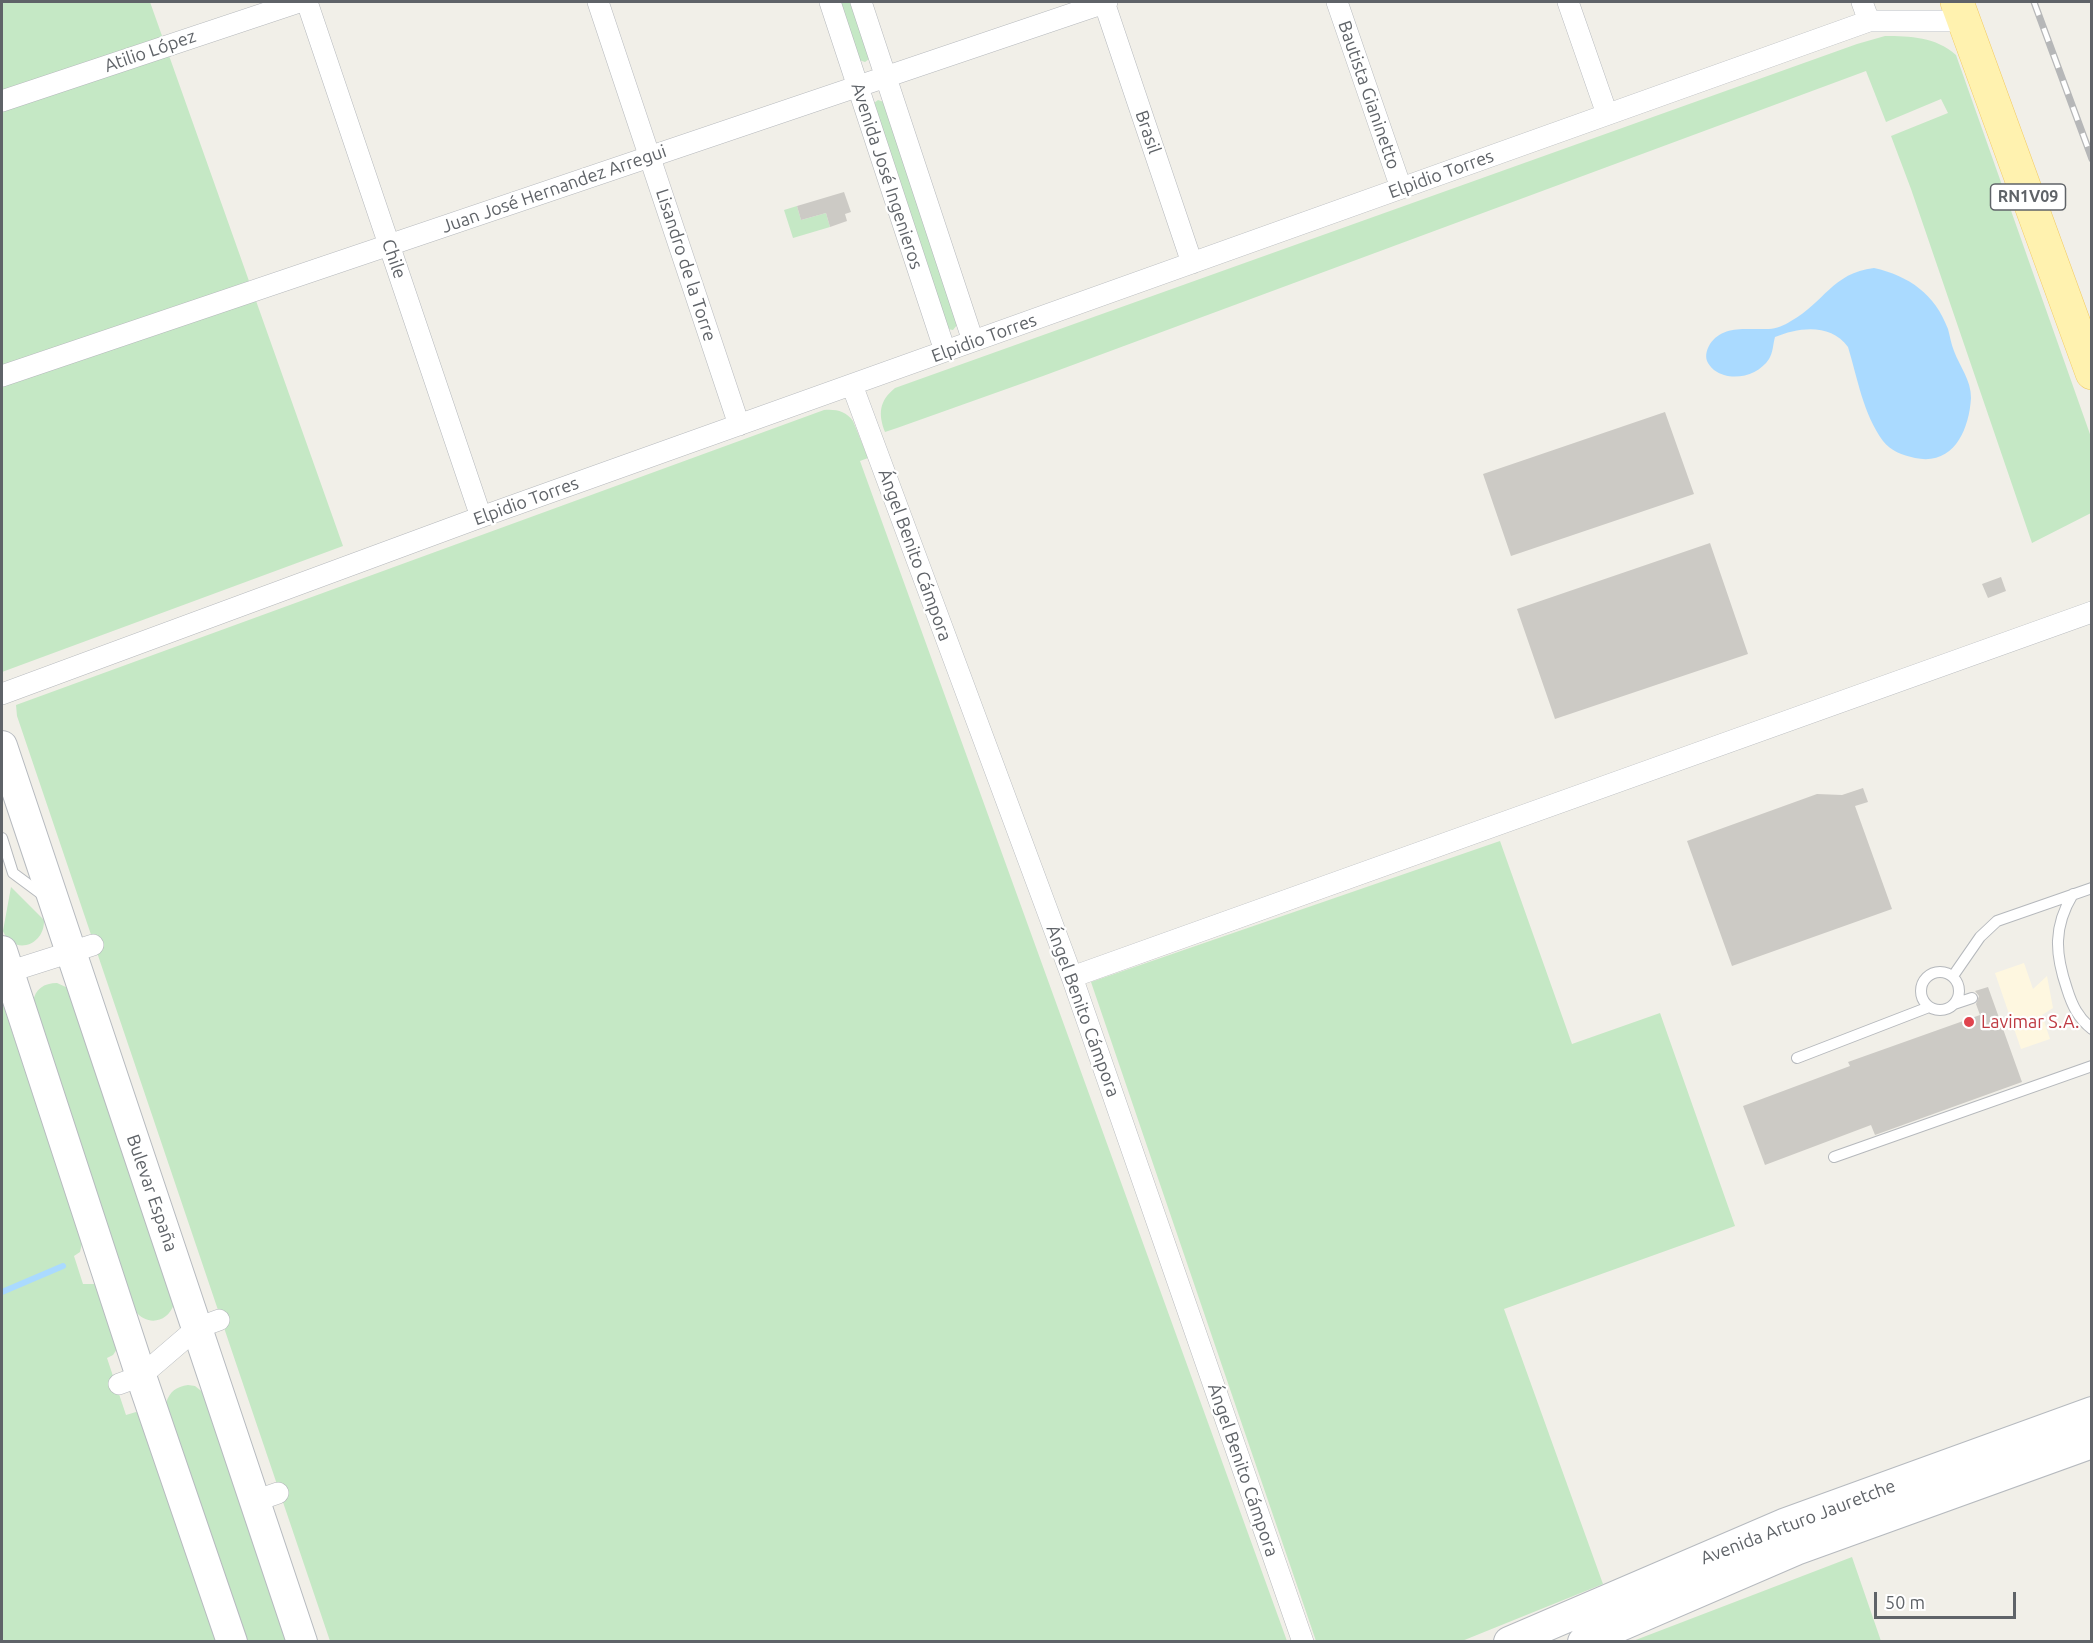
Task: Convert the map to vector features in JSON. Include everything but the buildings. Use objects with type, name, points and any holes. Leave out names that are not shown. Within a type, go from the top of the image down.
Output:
[{"type":"main road","name":"RN1V09","points":[[1961,11],[2091,373]]},
{"type":"main road","name":"Bulevar España","points":[[2,756],[54,903],[82,948],[266,1497],[302,1641]]},
{"type":"main road","points":[[4,966],[130,1380],[232,1641]]},
{"type":"main road","name":"Avenida Arturo Jauretche","points":[[1509,1641],[1786,1523],[2091,1412]]},
{"type":"main road","name":"Avenida Arturo Jauretche","points":[[1583,1641],[1796,1550],[2091,1443]]},
{"type":"street","name":"Atilio López","points":[[2,101],[299,2]]},
{"type":"street","name":"Chile","points":[[307,2],[481,517]]},
{"type":"street","name":"Lisandro de la Torre","points":[[598,2],[739,425]]},
{"type":"street","name":"Avenida José Ingenieros","points":[[830,2],[945,351]]},
{"type":"street","name":"Avenida José Ingenieros","points":[[861,2],[973,341]]},
{"type":"street","name":"Juan José Hernandez Arregui","points":[[2,376],[1105,2]]},
{"type":"street","name":"Brasil","points":[[1105,2],[1192,263]]},
{"type":"street","name":"Bautista Gianinetto","points":[[1336,2],[1401,188]]},
{"type":"street","points":[[1568,2],[1607,114]]},
{"type":"street","name":"Elpidio Torres","points":[[6,693],[481,517],[1607,114],[1866,11],[1961,11]]},
{"type":"street","name":"Ángel Benito Cámpora","points":[[852,385],[1072,977],[1303,1641]]},
{"type":"street","points":[[1072,977],[2091,612]]},
{"type":"street","points":[[4,966],[82,948]]},
{"type":"street","points":[[130,1380],[208,1324]]},
{"type":"lane","points":[[2,838],[13,873],[54,903]]},
{"type":"lane","points":[[1953,976],[1980,936],[1997,921],[2091,888]]},
{"type":"lane","points":[[2073,894],[2065,908],[2059,931],[2059,965],[2073,1007],[2091,1029]]},
{"type":"lane","points":[[1929,1007],[1921,995],[1921,986],[1929,975],[1941,971],[1953,976],[1957,981],[1959,993],[1954,1004]]},
{"type":"lane","points":[[1797,1058],[1929,1007],[1943,1010],[1972,998]]},
{"type":"lane","points":[[1834,1157],[2091,1065]]},
{"type":"shaded area","points":[[2024,963],[2033,989],[2047,976],[2053,1008],[2042,1015],[2050,1039],[2021,1049],[1995,973]]},
{"type":"green space","points":[[2,2],[150,2],[343,546],[2,672]]},
{"type":"green space","points":[[839,2],[852,2],[869,59],[865,62],[859,60]]},
{"type":"green space","points":[[1885,36],[1913,37],[1931,41],[1956,55],[2091,437],[2091,513],[2032,543],[1891,136],[1948,113],[1941,99],[1886,122],[1866,71],[1043,376],[885,432],[881,419],[881,408],[895,388],[1857,44]]},
{"type":"green space","points":[[878,100],[884,102],[957,325],[953,330],[948,329],[874,103]]},
{"type":"green space","points":[[797,206],[801,220],[826,213],[830,227],[793,238],[784,210]]},
{"type":"green space","points":[[824,410],[840,411],[853,421],[868,458],[860,461],[1287,1641],[330,1641],[17,716],[16,705]]},
{"type":"green space","points":[[1500,841],[1572,1044],[1660,1013],[1735,1226],[1504,1309],[1603,1584],[1462,1641],[1316,1641],[1091,982]]},
{"type":"green space","points":[[11,887],[44,920],[39,936],[28,945],[14,943],[3,931]]},
{"type":"green space","points":[[57,983],[68,988],[174,1304],[167,1315],[157,1320],[146,1319],[135,1311],[33,1002],[41,988]]},
{"type":"green space","points":[[2,1001],[82,1243],[80,1252],[74,1256],[83,1284],[95,1284],[97,1287],[117,1349],[107,1358],[126,1415],[136,1412],[140,1414],[216,1641],[2,1641]]},
{"type":"green space","points":[[188,1385],[195,1386],[205,1394],[289,1641],[244,1641],[166,1403],[174,1390]]},
{"type":"green space","points":[[1852,1557],[1881,1641],[1633,1641]]},
{"type":"water","points":[[1874,268],[1898,276],[1928,296],[1943,317],[1954,351],[1967,379],[1971,398],[1967,422],[1956,443],[1940,457],[1928,459],[1910,457],[1893,450],[1883,441],[1870,419],[1848,347],[1833,334],[1804,329],[1775,337],[1771,354],[1765,364],[1755,372],[1743,376],[1730,376],[1716,372],[1707,361],[1706,354],[1709,346],[1722,333],[1737,329],[1772,329],[1783,325],[1802,314],[1838,282],[1860,271]]},
{"type":"waterway","points":[[2,1292],[63,1266]]},
{"type":"railway","points":[[2034,2],[2092,159]]},
{"type":"place","name":"Lavimar S.A.","points":[[1969,1022]]}]
